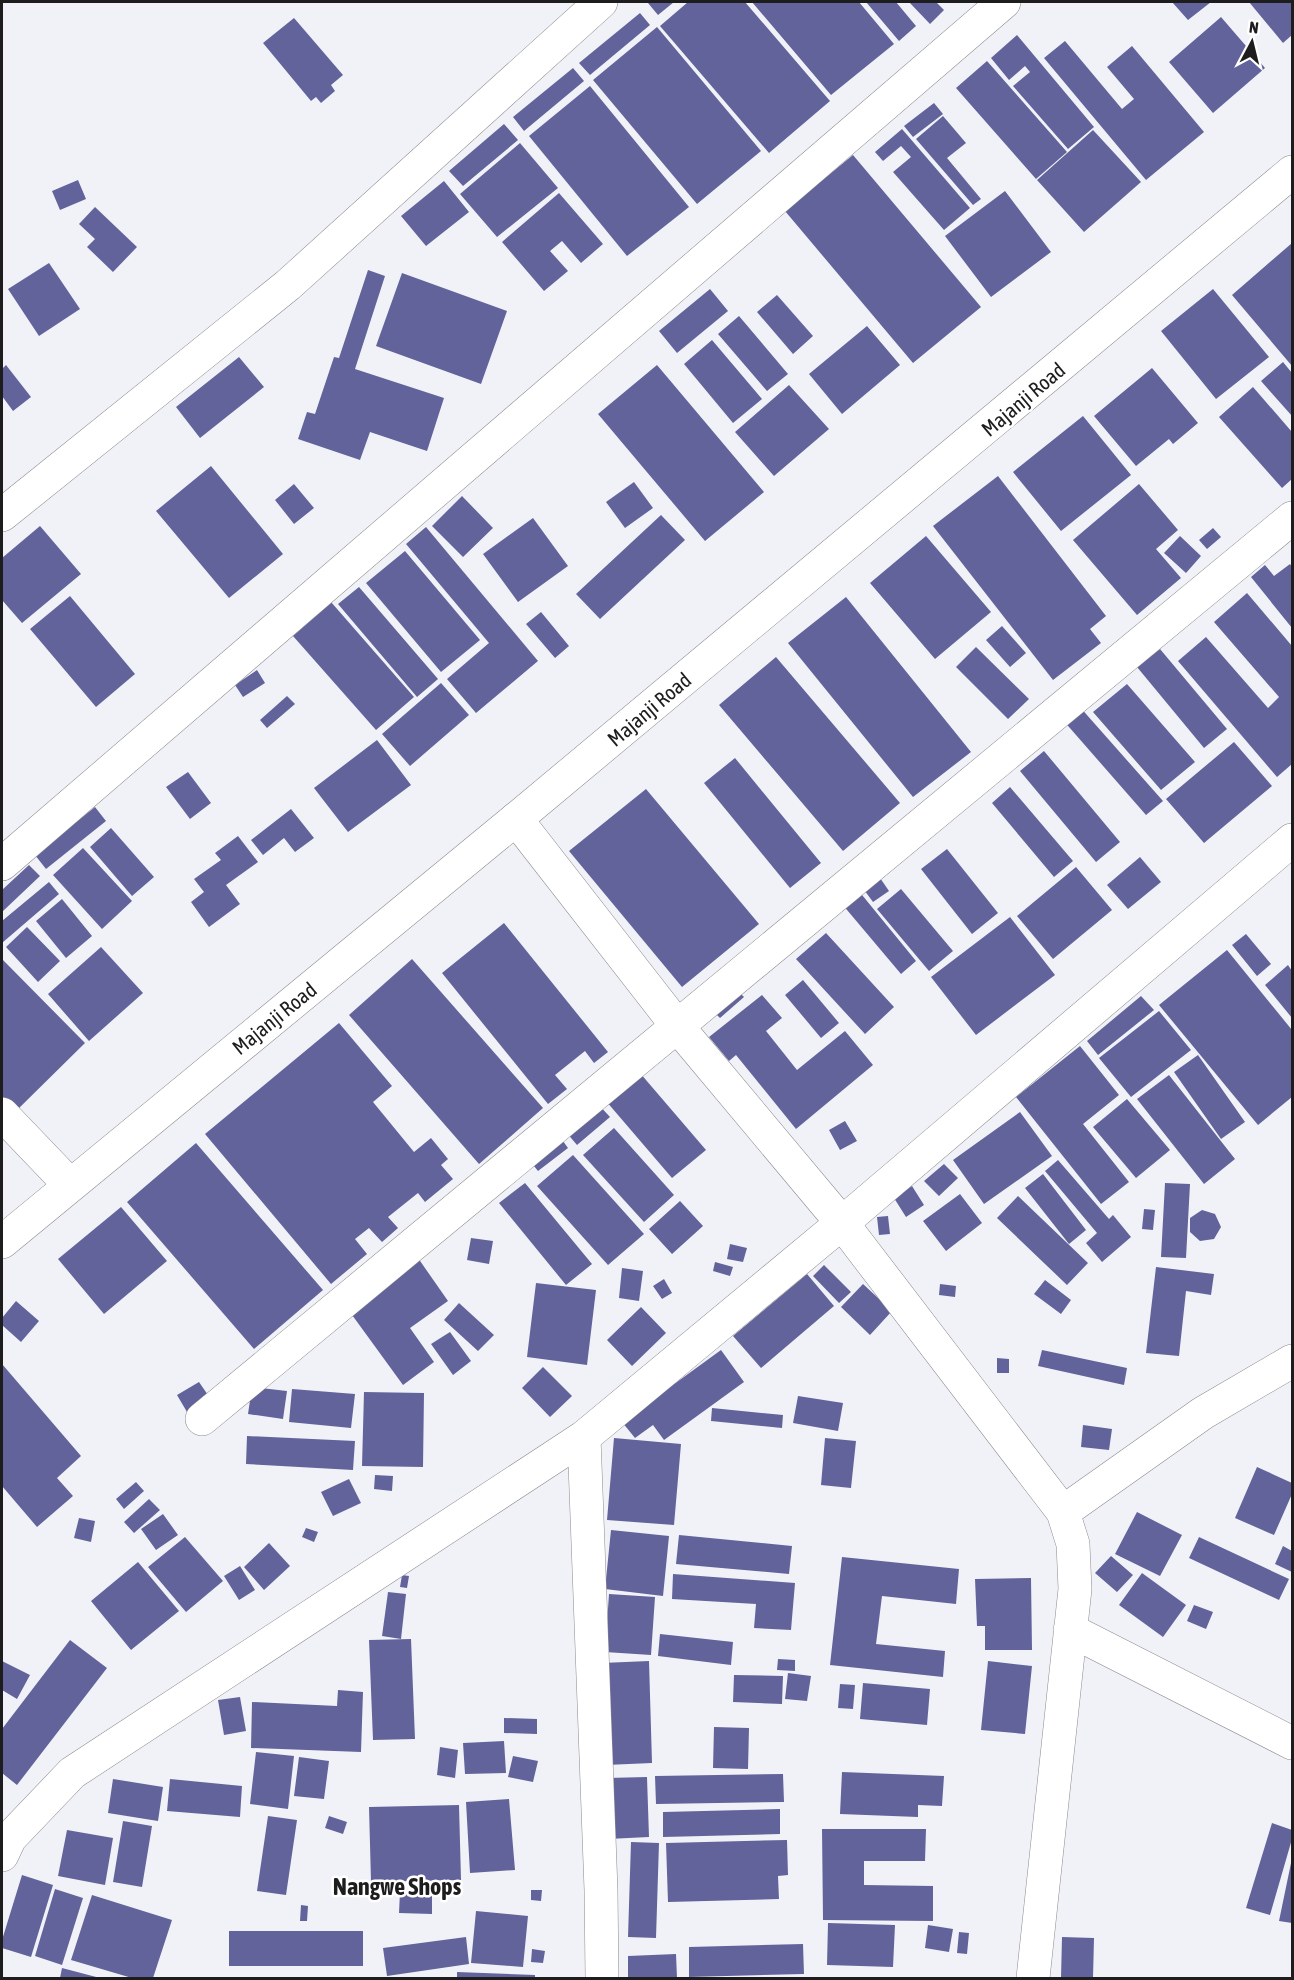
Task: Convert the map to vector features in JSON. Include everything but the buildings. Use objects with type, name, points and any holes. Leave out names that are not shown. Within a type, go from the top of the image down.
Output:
[{"type":"street","points":[[2,515],[288,285],[600,2]]},
{"type":"street","points":[[2,864],[1004,2]]},
{"type":"street","name":"Majanji Road","points":[[2,1242],[516,819],[1293,172]]},
{"type":"street","points":[[202,1419],[1293,518]]},
{"type":"street","points":[[516,819],[678,1027],[842,1223],[1063,1512],[1073,1544],[1076,1589],[1034,1978]]},
{"type":"street","points":[[2,1855],[10,1838],[72,1773],[584,1437],[842,1223],[1293,840]]},
{"type":"street","points":[[2,1114],[70,1185]]},
{"type":"street","points":[[1063,1512],[1203,1413],[1293,1361]]},
{"type":"street","points":[[584,1437],[601,1890],[602,1978]]},
{"type":"street","points":[[1070,1630],[1293,1743]]},
{"type":"district","name":"Nangwe Shops","points":[[397,1886]]}]
